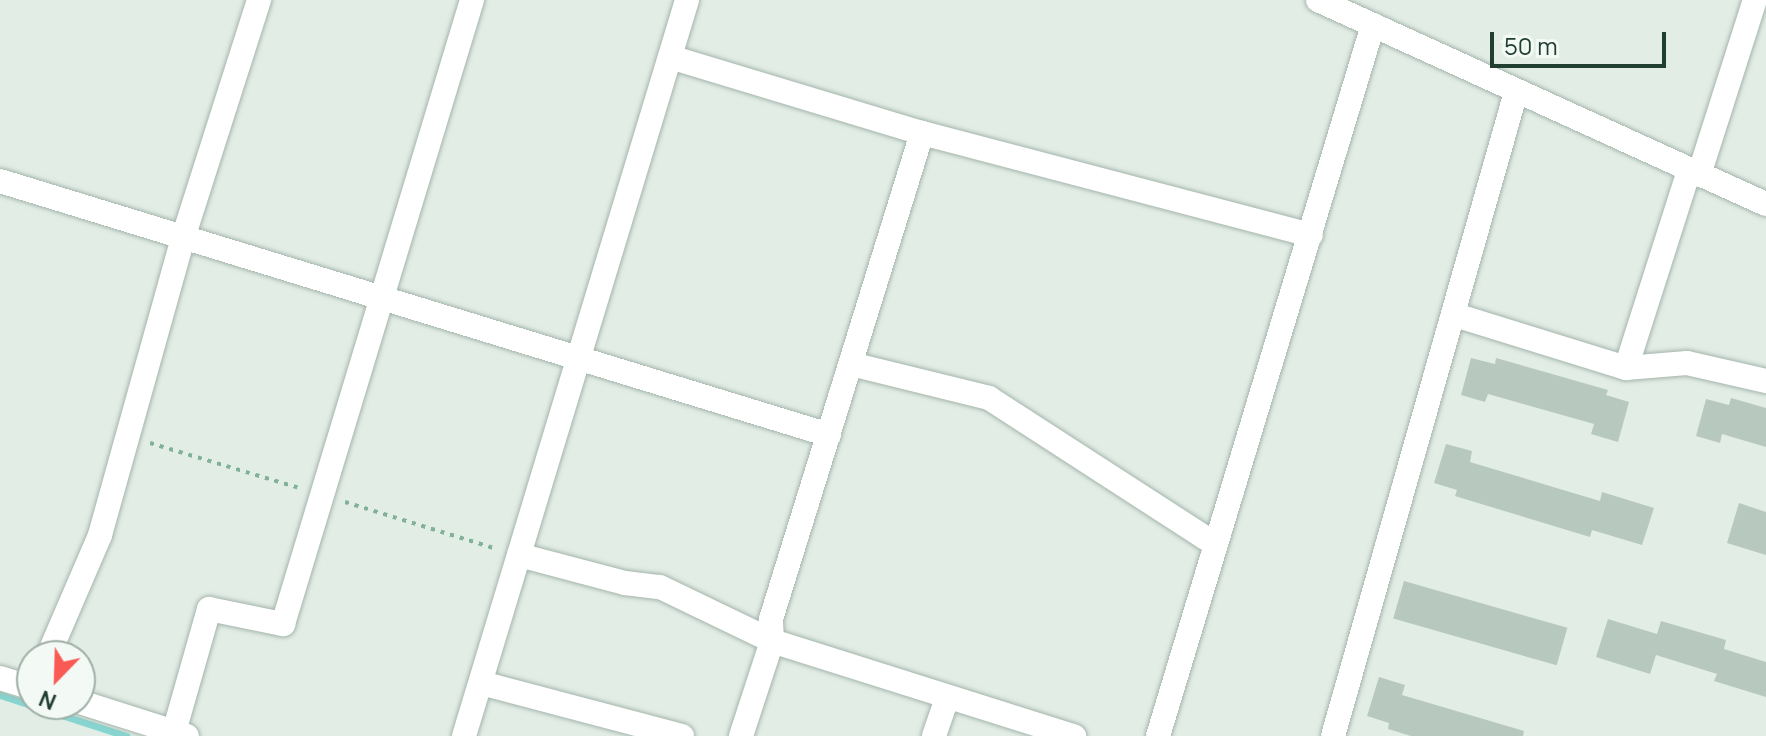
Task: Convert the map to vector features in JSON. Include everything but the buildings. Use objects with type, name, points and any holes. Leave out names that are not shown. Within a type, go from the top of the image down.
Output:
[{"type":"street","points":[[55,640],[100,535],[184,235],[259,0]]},
{"type":"street","points":[[96,708],[160,732],[209,609],[283,624],[380,295],[472,0]]},
{"type":"street","points":[[464,736],[687,0]]},
{"type":"street","points":[[1626,368],[1755,0]]},
{"type":"street","points":[[1326,2],[1516,92],[1766,204]]},
{"type":"street","points":[[1158,736],[1373,25]]},
{"type":"street","points":[[670,57],[922,133],[1311,235]]},
{"type":"street","points":[[1333,736],[1516,92]]},
{"type":"street","points":[[741,736],[772,641],[771,619],[922,133]]},
{"type":"street","points":[[0,181],[829,435]]},
{"type":"street","points":[[1455,315],[1626,368],[1687,363],[1766,381]]},
{"type":"street","points":[[851,364],[989,398],[1216,545]]},
{"type":"street","points":[[519,555],[660,587],[772,641],[1074,736]]},
{"type":"street","points":[[481,683],[682,736]]},
{"type":"street","points":[[934,736],[947,698]]},
{"type":"waterway","points":[[0,695],[126,736]]}]
